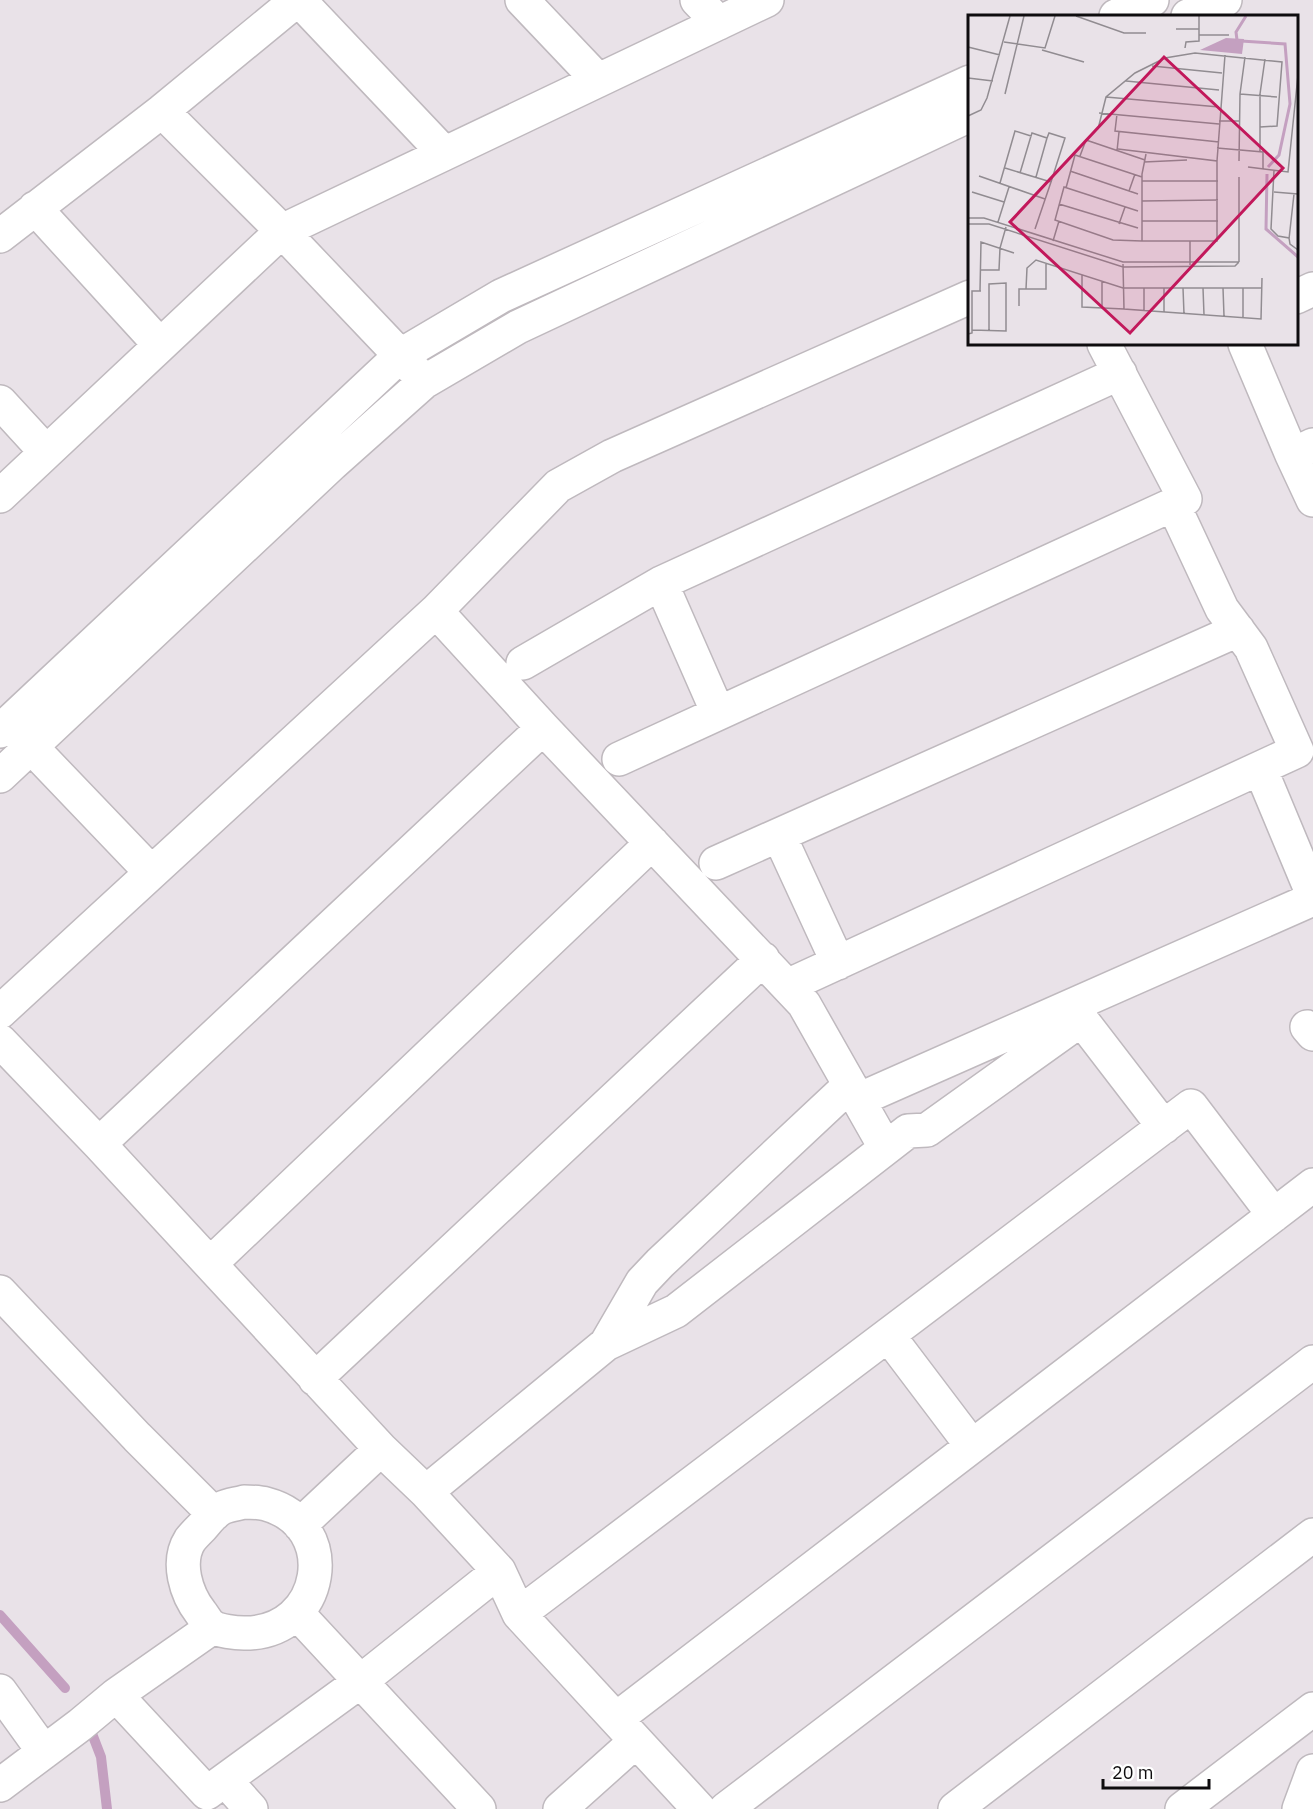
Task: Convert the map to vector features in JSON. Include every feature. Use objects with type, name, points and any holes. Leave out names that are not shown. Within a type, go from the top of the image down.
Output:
[{"type":"street","points":[[0,236],[162,111],[298,0],[444,153]]},
{"type":"street","points":[[522,0],[598,80]]},
{"type":"street","points":[[0,496],[282,231],[598,80],[708,11],[767,0]]},
{"type":"street","points":[[1118,15],[1152,0]]},
{"type":"street","points":[[1190,15],[1225,0]]},
{"type":"street","points":[[151,872],[32,747],[4,727],[401,355],[501,296],[968,82]]},
{"type":"street","points":[[162,111],[282,231],[424,382]]},
{"type":"street","points":[[0,776],[332,464],[424,382],[518,327],[966,127]]},
{"type":"street","points":[[35,208],[160,345]]},
{"type":"street","points":[[1298,296],[1313,289]]},
{"type":"street","points":[[0,1012],[436,611],[558,486],[612,456],[968,297]]},
{"type":"street","points":[[619,759],[1185,499],[1105,345]]},
{"type":"street","points":[[1246,345],[1302,450],[1313,500]]},
{"type":"street","points":[[523,663],[661,583],[1120,373]]},
{"type":"street","points":[[0,402],[46,452]]},
{"type":"street","points":[[787,986],[1297,751],[1251,648],[1222,609],[1173,504]]},
{"type":"street","points":[[661,583],[718,713]]},
{"type":"street","points":[[436,611],[543,728],[804,1004],[885,1147]]},
{"type":"street","points":[[716,863],[1238,630]]},
{"type":"street","points":[[99,1144],[543,728]]},
{"type":"street","points":[[606,1344],[642,1282],[654,1269],[854,1093],[1077,1013],[1313,897],[1260,768]]},
{"type":"street","points":[[779,835],[838,963]]},
{"type":"street","points":[[210,1264],[652,843]]},
{"type":"street","points":[[315,1379],[763,959]]},
{"type":"street","points":[[1077,1013],[1164,1127]]},
{"type":"street","points":[[426,1492],[606,1344],[676,1311],[885,1147],[908,1131],[927,1130],[1077,1013]]},
{"type":"street","points":[[0,1041],[99,1144],[315,1379],[381,1449],[426,1492],[499,1571],[519,1614],[699,1809]]},
{"type":"street","points":[[519,1614],[1191,1106],[1274,1215]]},
{"type":"street","points":[[560,1809],[626,1730],[972,1446],[1313,1185]]},
{"type":"street","points":[[0,1292],[137,1437],[214,1514]]},
{"type":"street","points":[[888,1335],[972,1446]]},
{"type":"street","points":[[726,1809],[1313,1362]]},
{"type":"street","points":[[300,1525],[381,1449]]},
{"type":"street","points":[[244,1502],[266,1503],[287,1513],[300,1525],[314,1549],[316,1572],[310,1594],[297,1613],[280,1626],[259,1633],[237,1633],[213,1627],[199,1610],[187,1589],[183,1565],[189,1541],[221,1508],[244,1502]]},
{"type":"street","points":[[955,1809],[1313,1535]]},
{"type":"street","points":[[116,1695],[207,1793],[361,1682],[499,1571]]},
{"type":"street","points":[[297,1613],[479,1809]]},
{"type":"street","points":[[0,1785],[116,1695],[213,1627]]},
{"type":"street","points":[[0,1691],[44,1752]]},
{"type":"street","points":[[1182,1809],[1313,1709]]},
{"type":"street","points":[[1299,1809],[1313,1771]]},
{"type":"street","points":[[225,1780],[251,1809]]},
{"type":"waterway","points":[[0,1615],[65,1688]]},
{"type":"waterway","points":[[91,1731],[101,1757],[107,1809]]}]
